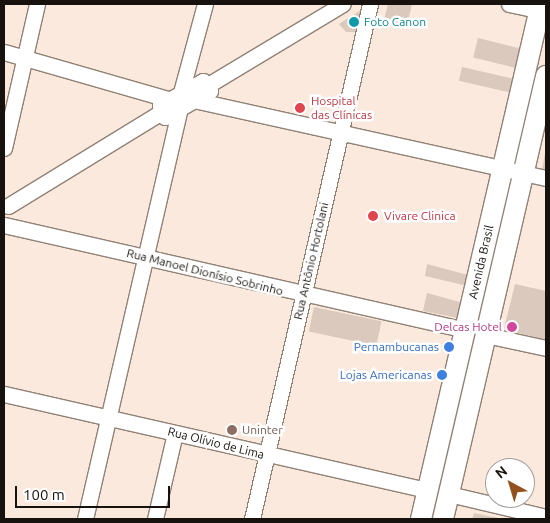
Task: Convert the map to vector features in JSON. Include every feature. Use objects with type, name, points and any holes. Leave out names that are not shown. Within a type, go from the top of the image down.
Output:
[{"type":"main road","name":"Avenida Brasil","points":[[421,519],[542,9]]},
{"type":"main road","name":"Avenida Brasil","points":[[443,519],[546,76]]},
{"type":"street","points":[[4,148],[37,4]]},
{"type":"street","points":[[85,519],[107,416],[176,130],[173,106],[190,70],[205,4]]},
{"type":"street","name":"Rua Antônio Hortolani","points":[[252,519],[370,4]]},
{"type":"street","points":[[509,4],[542,9]]},
{"type":"street","points":[[5,208],[173,106],[210,91],[208,84],[338,5]]},
{"type":"street","points":[[4,52],[25,57],[173,106],[340,134],[546,178]]},
{"type":"street","name":"Rua Manoel Dionísio Sobrinho","points":[[4,225],[303,295],[465,330]]},
{"type":"street","points":[[486,335],[546,348]]},
{"type":"street","name":"Rua Olívio de Lima","points":[[4,394],[107,416],[267,456],[428,490]]},
{"type":"street","points":[[155,519],[175,433]]},
{"type":"street","points":[[449,494],[546,517]]},
{"type":"building","points":[[388,4],[412,4],[407,26],[384,20]]},
{"type":"building","name":"Foto Canon","points":[[361,10],[363,32],[346,32],[339,24]]},
{"type":"building","points":[[478,38],[526,50],[521,69],[473,57]]},
{"type":"building","points":[[462,67],[518,80],[514,93],[459,81]]},
{"type":"building","points":[[546,153],[546,171],[542,170]]},
{"type":"building","points":[[427,264],[475,277],[472,287],[425,276]]},
{"type":"building","points":[[515,284],[546,291],[546,340],[504,329]]},
{"type":"building","points":[[427,293],[467,304],[463,319],[423,311]]},
{"type":"building","points":[[314,307],[381,321],[376,346],[309,331]]},
{"type":"building","points":[[474,513],[498,518],[498,519],[472,519]]},
{"type":"place","name":"Foto Canon","points":[[354,22]]},
{"type":"place","name":"Hospital das Clínicas","points":[[300,108]]},
{"type":"place","name":"Vivare Clinica","points":[[373,216]]},
{"type":"place","name":"Delcas Hotel","points":[[512,327]]},
{"type":"place","name":"Pernambucanas","points":[[449,347]]},
{"type":"place","name":"Lojas Americanas","points":[[442,375]]},
{"type":"place","name":"Uninter","points":[[232,430]]}]
